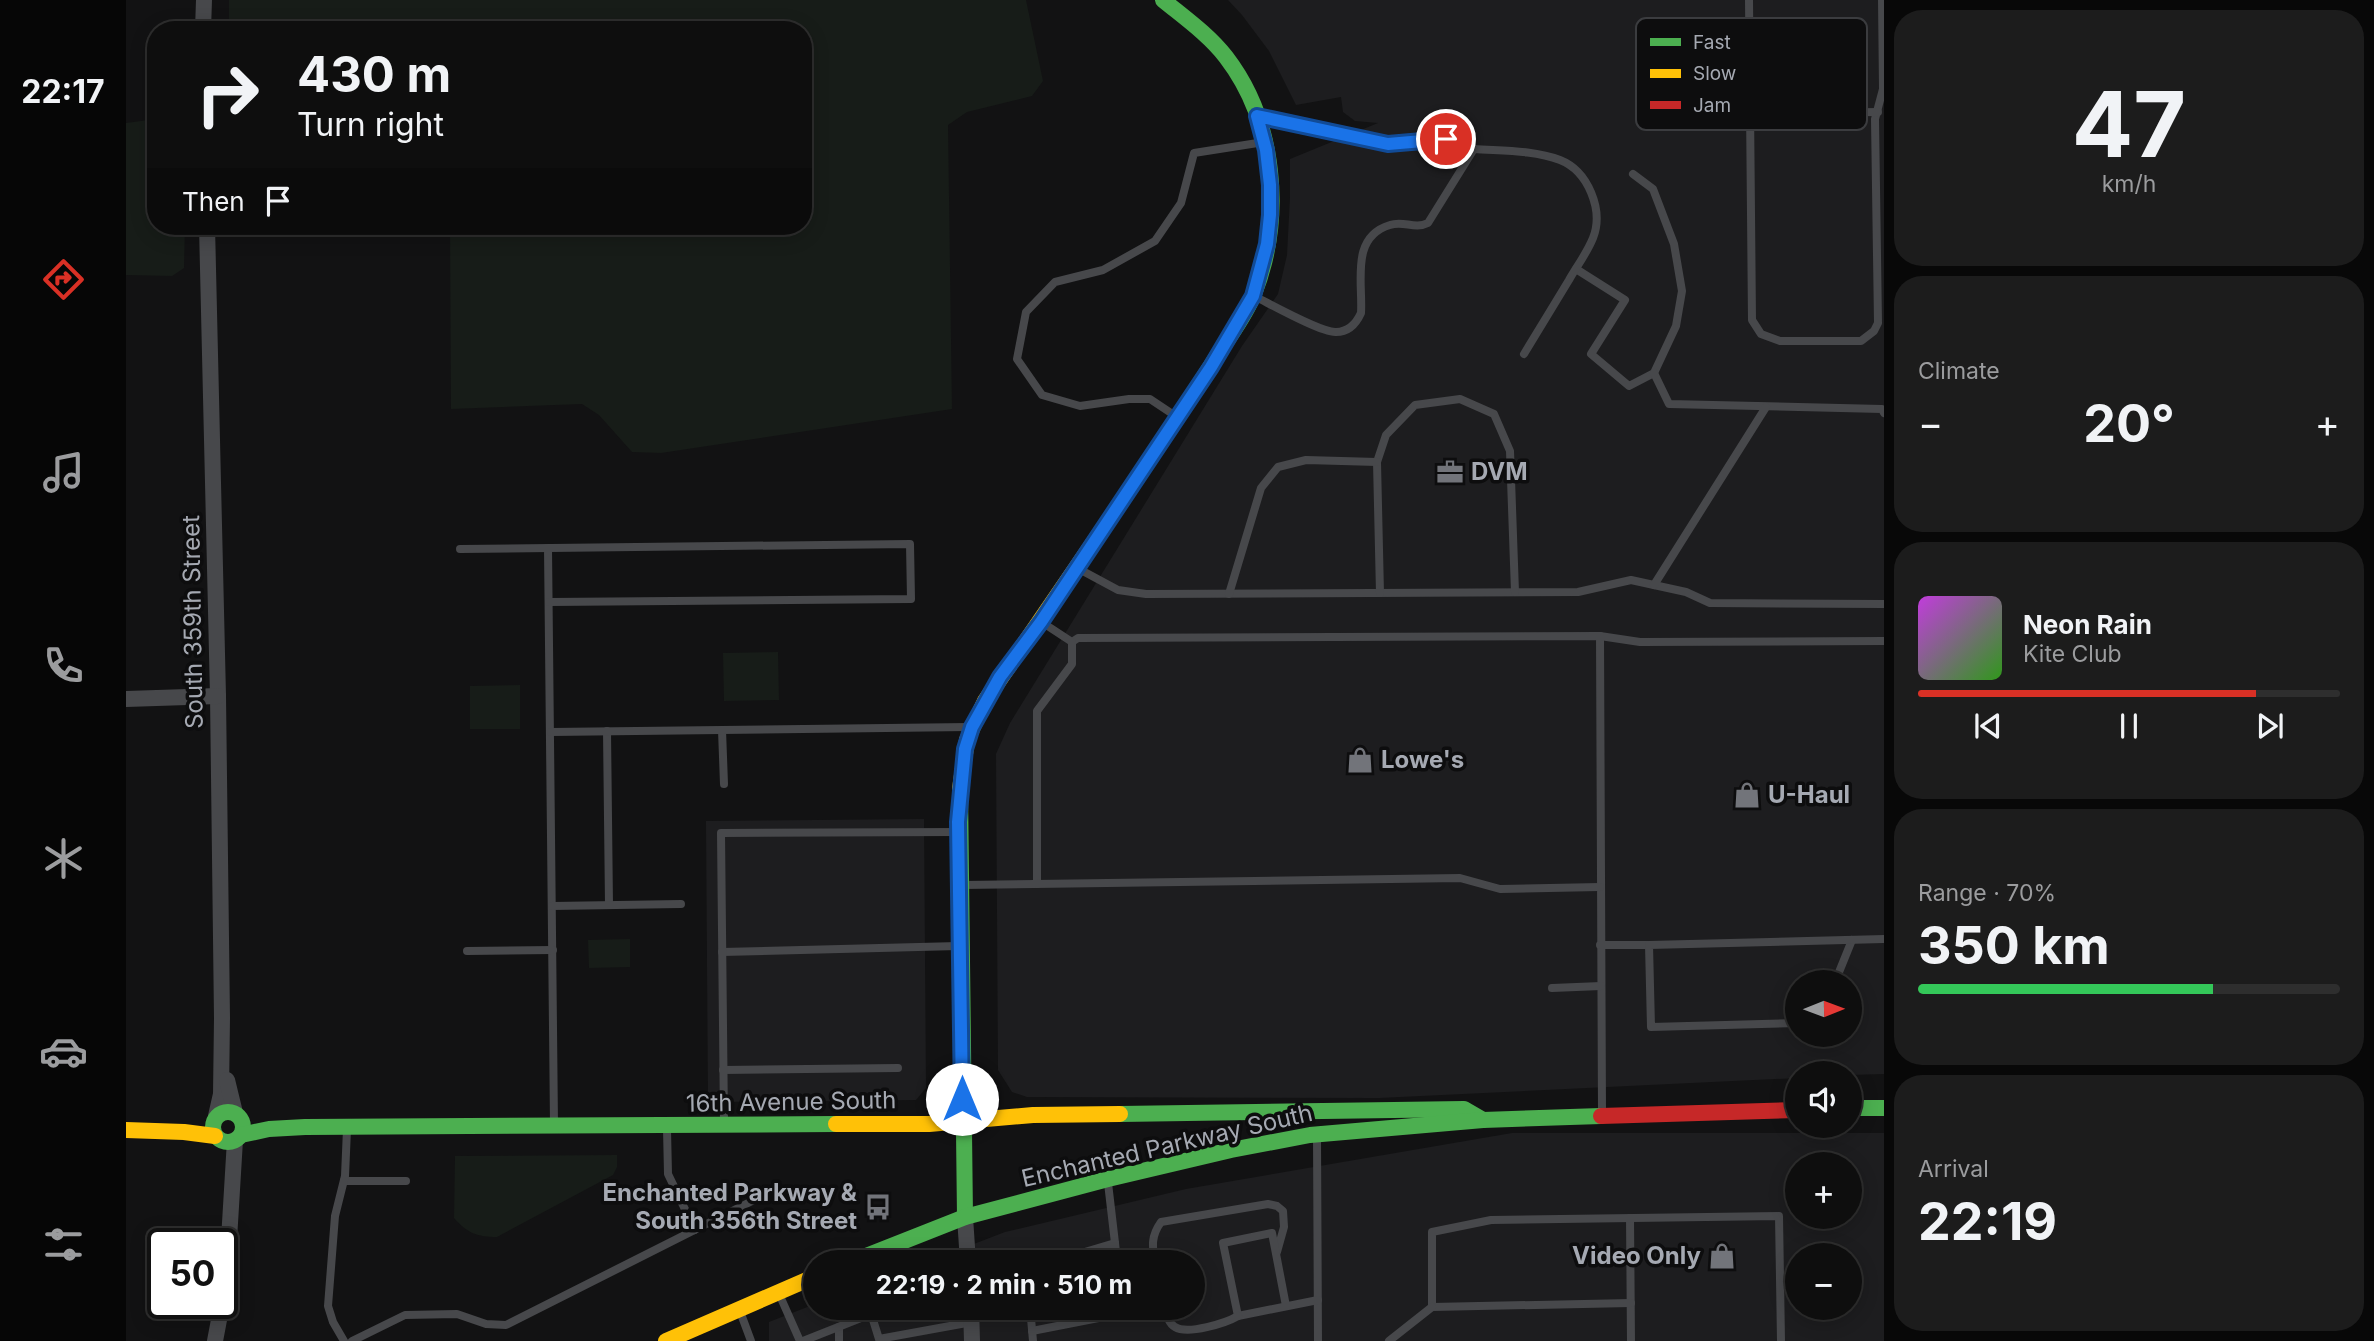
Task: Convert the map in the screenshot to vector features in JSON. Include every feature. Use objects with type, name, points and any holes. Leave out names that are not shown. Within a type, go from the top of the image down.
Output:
[{"type":"main road","points":[[965,1217],[959,831],[961,771],[972,727],[1000,677],[1041,622],[1177,417],[1253,296],[1267,244],[1270,185],[1264,142],[1246,90],[1227,58],[1163,0]]},
{"type":"main road","points":[[1862,1108],[1884,1108]]},
{"type":"main road","name":"16th Avenue South","points":[[126,1130],[347,1126],[929,1124],[1047,1115],[1464,1109],[1483,1120]]},
{"type":"main road","name":"Enchanted Parkway South","points":[[881,1250],[965,1217],[1108,1179],[1231,1150],[1317,1135],[1483,1120],[1785,1110]]},
{"type":"main road","points":[[666,1341],[803,1281]]},
{"type":"street","points":[[203,21],[204,0]]},
{"type":"street","name":"South 359th Street","points":[[207,235],[222,1018],[227,1084],[230,1228]]},
{"type":"street","points":[[126,699],[218,696]]},
{"type":"street","points":[[965,1217],[967,1250]]},
{"type":"street","name":"South 359th Street","points":[[215,1341],[219,1319]]},
{"type":"street","points":[[972,1320],[972,1341]]},
{"type":"lane","points":[[1749,0],[1749,18]]},
{"type":"lane","points":[[1750,130],[1752,320],[1761,334],[1780,341],[1861,341],[1874,331],[1878,323],[1880,200],[1875,119],[1883,89],[1882,0]]},
{"type":"lane","points":[[1867,112],[1878,112]]},
{"type":"lane","points":[[1257,116],[1388,144],[1446,139],[1474,149],[1542,155],[1563,161],[1580,174],[1592,193],[1597,214],[1594,236],[1524,354]]},
{"type":"lane","points":[[1177,417],[1150,399],[1080,406],[1042,395],[1017,359],[1027,312],[1055,282],[1103,270],[1155,241],[1181,203],[1194,153],[1264,142]]},
{"type":"lane","points":[[1253,296],[1327,331],[1344,331],[1352,327],[1361,313],[1361,257],[1366,243],[1376,232],[1389,225],[1403,222],[1415,227],[1428,223],[1474,149]]},
{"type":"lane","points":[[1576,269],[1625,300],[1591,354],[1629,386],[1654,373],[1676,326],[1682,291],[1674,244],[1653,189],[1633,174]]},
{"type":"lane","points":[[1654,373],[1670,404],[1884,410]]},
{"type":"lane","points":[[1380,593],[1377,462],[1386,435],[1415,405],[1460,399],[1494,414],[1510,450],[1515,593]]},
{"type":"lane","points":[[1654,585],[1766,407]]},
{"type":"lane","points":[[1229,593],[1261,488],[1278,467],[1306,460],[1377,462]]},
{"type":"lane","points":[[460,549],[910,544],[911,599],[549,602]]},
{"type":"lane","points":[[548,548],[554,1127]]},
{"type":"lane","points":[[1077,567],[1118,590],[1146,594],[1578,592],[1630,580],[1686,592],[1710,603],[1884,604]]},
{"type":"lane","points":[[1041,622],[1072,642]]},
{"type":"lane","points":[[1072,642],[1078,638],[1600,636],[1640,642],[1884,641]]},
{"type":"lane","points":[[1600,636],[1602,1117]]},
{"type":"lane","points":[[1037,884],[1037,711],[1072,664],[1072,642]]},
{"type":"lane","points":[[551,732],[972,727]]},
{"type":"lane","points":[[723,730],[724,784]]},
{"type":"lane","points":[[607,731],[609,905]]},
{"type":"lane","points":[[724,1125],[721,833],[959,831]]},
{"type":"lane","points":[[960,885],[1460,878],[1500,889],[1600,887]]},
{"type":"lane","points":[[552,906],[681,904]]},
{"type":"lane","points":[[1600,945],[1884,939]]},
{"type":"lane","points":[[1840,970],[1852,940]]},
{"type":"lane","points":[[1649,945],[1651,1027],[1785,1023]]},
{"type":"lane","points":[[722,952],[961,946]]},
{"type":"lane","points":[[467,951],[553,950]]},
{"type":"lane","points":[[1552,988],[1601,986]]},
{"type":"lane","points":[[723,1070],[898,1068]]},
{"type":"lane","points":[[344,1341],[333,1322],[328,1306],[335,1216],[344,1181],[347,1126]]},
{"type":"lane","points":[[667,1126],[668,1174],[695,1230]]},
{"type":"lane","points":[[1317,1135],[1318,1341]]},
{"type":"lane","points":[[1108,1179],[1116,1250]]},
{"type":"lane","points":[[344,1181],[406,1181]]},
{"type":"lane","points":[[352,1341],[405,1315],[457,1314],[486,1324],[506,1325],[760,1197]]},
{"type":"lane","points":[[1153,1250],[1154,1232],[1161,1222],[1268,1204],[1283,1211],[1284,1227],[1276,1255]]},
{"type":"lane","points":[[1432,1307],[1432,1232],[1491,1220],[1779,1216],[1781,1341]]},
{"type":"lane","points":[[1629,1218],[1631,1341]]},
{"type":"lane","points":[[1238,1316],[1223,1243],[1272,1233],[1286,1306]]},
{"type":"lane","points":[[1091,1250],[1115,1243]]},
{"type":"lane","points":[[778,1292],[801,1341],[852,1320]]},
{"type":"lane","points":[[1168,1320],[1174,1327],[1182,1329],[1227,1322],[1238,1316],[1318,1300]]},
{"type":"lane","points":[[1389,1341],[1432,1307],[1631,1303]]},
{"type":"lane","points":[[739,1309],[751,1341]]},
{"type":"lane","points":[[873,1320],[879,1339],[924,1331],[957,1320]]},
{"type":"lane","points":[[1032,1320],[1033,1341]]},
{"type":"lane","points":[[1032,1331],[1088,1320]]},
{"type":"lane","points":[[839,1327],[839,1341]]},
{"type":"lane","points":[[924,1331],[924,1341]]},
{"type":"shaded area","points":[[229,0],[1026,0],[1043,81],[1032,96],[967,112],[948,125],[952,409],[661,453],[632,452],[599,415],[582,404],[451,409],[450,235],[812,235],[812,21],[229,21]]},
{"type":"shaded area","points":[[1228,0],[1884,0],[1884,1074],[1862,1075],[1862,1061],[1785,1061],[1785,1079],[1379,1098],[1027,1097],[1012,1092],[998,1070],[996,754],[1010,723],[1242,346],[1278,294],[1287,255],[1290,159],[1378,123],[1355,121],[1343,112],[1341,97],[1296,105],[1269,51]]},
{"type":"shaded area","points":[[147,120],[147,235],[185,235],[184,268],[172,276],[126,275],[126,123]]},
{"type":"shaded area","points":[[778,652],[779,700],[724,701],[723,653]]},
{"type":"shaded area","points":[[520,685],[520,729],[470,729],[470,686]]},
{"type":"shaded area","points":[[924,819],[926,1088],[916,1100],[708,1102],[706,821]]},
{"type":"shaded area","points":[[630,939],[630,967],[589,968],[588,940]]},
{"type":"shaded area","points":[[1512,1133],[1785,1133],[1785,1138],[1862,1138],[1862,1133],[1884,1133],[1884,1341],[769,1341],[769,1322],[803,1309],[803,1320],[1205,1320],[1205,1250],[958,1250],[1005,1232],[1186,1189]]},
{"type":"shaded area","points":[[617,1155],[617,1167],[613,1175],[497,1237],[473,1233],[454,1218],[455,1156]]},
{"type":"traffic: fast","points":[[1126,495],[1247,309],[1263,265],[1272,203],[1265,141],[1256,111],[1243,83],[1219,49],[1163,0]]},
{"type":"traffic: fast","points":[[960,789],[965,1217]]},
{"type":"traffic: fast","points":[[1862,1108],[1884,1108]]},
{"type":"traffic: fast","points":[[1120,1114],[1464,1109],[1483,1120]]},
{"type":"traffic: fast","points":[[228,1112],[239,1116],[243,1127],[239,1138],[228,1142],[217,1138],[213,1127],[217,1116],[228,1112]]},
{"type":"traffic: fast","points":[[881,1250],[965,1217],[1108,1179],[1231,1150],[1310,1135],[1483,1120],[1601,1116]]},
{"type":"traffic: fast","points":[[241,1135],[269,1129],[305,1127],[836,1124]]},
{"type":"traffic: slow","points":[[960,789],[967,740],[985,701],[1126,495]]},
{"type":"traffic: slow","points":[[836,1124],[929,1124],[1033,1115],[1120,1114]]},
{"type":"traffic: slow","points":[[126,1130],[215,1136]]},
{"type":"traffic: slow","points":[[666,1341],[803,1282]]},
{"type":"traffic: jam","points":[[1601,1116],[1785,1110]]},
{"type":"place","name":"DVM","points":[[1450,472]]},
{"type":"place","name":"Lowe's","points":[[1360,760]]},
{"type":"place","name":"U-Haul","points":[[1747,795]]},
{"type":"place","name":"Enchanted Parkway & South 356th Street","points":[[878,1207]]},
{"type":"place","name":"Video Only","points":[[1722,1256]]},
{"type":"route","points":[[962,1099],[958,822],[965,749],[972,727],[1000,677],[1041,622],[1211,367],[1253,296],[1267,244],[1270,215],[1266,150],[1257,116],[1388,144],[1446,139]]}]
